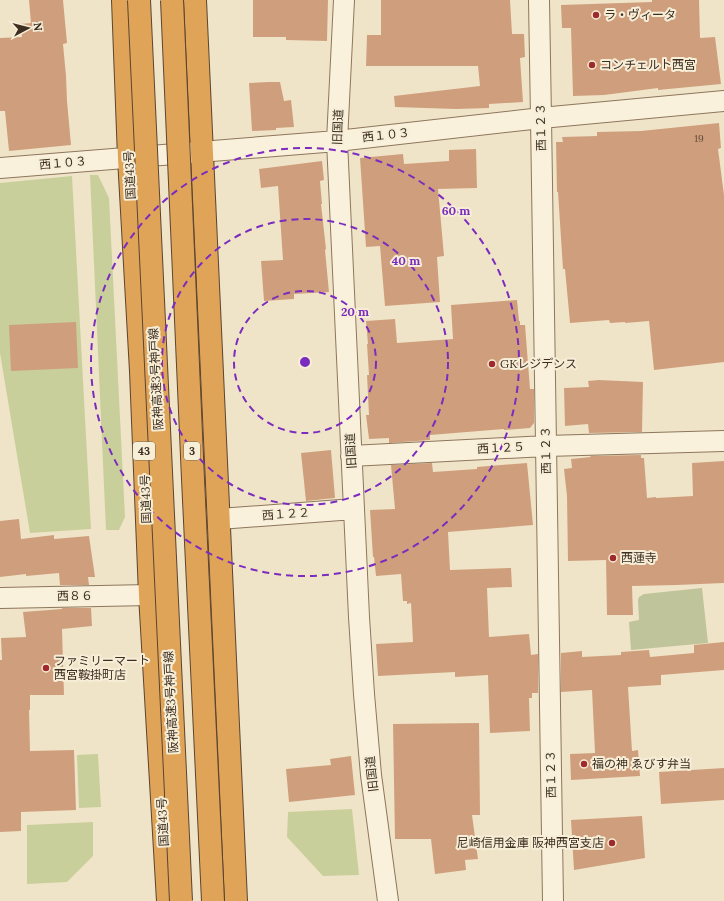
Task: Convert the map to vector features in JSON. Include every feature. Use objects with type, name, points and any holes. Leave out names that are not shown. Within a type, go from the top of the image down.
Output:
[{"type":"highway","name":"国道43号","points":[[123,0],[150,595],[168,901]]},
{"type":"highway","name":"阪神高速3号神戸線","points":[[139,0],[181,901]]},
{"type":"highway","name":"3","points":[[172,0],[213,901]]},
{"type":"highway","points":[[195,0],[236,901]]},
{"type":"street","name":"旧国道","points":[[344,0],[337,141],[351,456],[364,694],[371,775],[388,901]]},
{"type":"street","name":"西１２３","points":[[539,0],[553,901]]},
{"type":"street","name":"西１０３","points":[[0,168],[337,141],[541,118],[724,101]]},
{"type":"street","name":"西１２５","points":[[351,456],[546,446],[724,442]]},
{"type":"street","name":"西１２２","points":[[219,519],[354,509]]},
{"type":"street","name":"西８６","points":[[0,598],[150,595]]},
{"type":"green space","points":[[90,175],[98,175],[109,198],[125,517],[119,530],[106,530]]},
{"type":"green space","points":[[72,176],[91,529],[30,533],[0,353],[0,183]]},
{"type":"green space","points":[[702,588],[708,643],[631,650],[629,622],[639,620],[639,597],[644,594]]},
{"type":"green space","points":[[98,754],[101,807],[79,808],[77,755]]},
{"type":"green space","points":[[352,809],[359,875],[323,876],[287,837],[288,812]]},
{"type":"green space","points":[[93,822],[93,856],[67,882],[27,884],[27,825]]},
{"type":"building","points":[[29,0],[63,0],[67,43],[63,44],[71,145],[9,151],[5,111],[0,111],[0,38],[22,37],[20,24],[31,23]]},
{"type":"building","points":[[253,0],[328,0],[327,41],[286,40],[286,37],[253,37]]},
{"type":"building","points":[[381,0],[510,0],[512,34],[524,34],[525,57],[520,58],[523,102],[489,104],[489,108],[456,109],[395,107],[394,96],[480,86],[478,66],[366,66],[367,35],[381,35]]},
{"type":"building","points":[[652,0],[699,0],[700,38],[715,37],[721,84],[658,90],[658,88],[604,95],[573,96],[571,28],[562,28],[561,5],[652,2]]},
{"type":"building","points":[[280,82],[284,101],[291,100],[294,127],[276,128],[276,130],[252,131],[249,83]]},
{"type":"building","points":[[719,123],[721,148],[718,149],[724,195],[724,362],[654,370],[649,321],[610,323],[609,320],[570,323],[565,269],[563,269],[557,192],[556,142],[563,142],[562,137],[597,136],[597,132],[641,131]]},
{"type":"building","points":[[476,149],[477,188],[438,189],[444,256],[437,257],[440,302],[385,306],[380,246],[366,247],[360,158],[403,154],[404,164],[449,161],[449,150]]},
{"type":"building","points":[[322,161],[324,180],[320,181],[321,204],[329,292],[294,294],[294,299],[264,301],[261,261],[283,260],[278,186],[261,188],[259,169]]},
{"type":"building","points":[[517,300],[520,325],[525,325],[530,389],[534,389],[534,423],[530,428],[430,435],[430,440],[389,443],[389,438],[369,439],[366,415],[369,415],[367,375],[369,375],[366,321],[395,319],[397,343],[453,339],[451,305]]},
{"type":"building","points":[[76,322],[78,368],[11,371],[9,325]]},
{"type":"building","points":[[588,381],[643,382],[642,432],[589,433],[588,424],[565,426],[564,388],[589,387]]},
{"type":"building","points":[[331,450],[335,498],[306,501],[301,453]]},
{"type":"building","points":[[641,455],[641,458],[644,458],[647,498],[693,496],[692,463],[724,461],[724,583],[632,586],[633,615],[607,615],[606,560],[568,561],[567,496],[564,469],[572,468],[571,459],[591,457],[590,456]]},
{"type":"building","points":[[432,463],[433,472],[477,469],[477,467],[527,463],[533,525],[448,532],[450,570],[511,568],[512,587],[487,588],[489,637],[529,634],[531,655],[538,654],[538,693],[532,693],[532,698],[529,698],[530,731],[490,733],[488,675],[455,677],[455,672],[378,676],[376,644],[413,642],[411,603],[407,604],[407,601],[403,601],[401,574],[376,576],[373,557],[370,510],[395,509],[391,465]]},
{"type":"building","points":[[19,519],[21,539],[54,535],[54,539],[89,536],[95,577],[88,577],[89,585],[60,585],[59,573],[26,576],[26,574],[0,577],[0,521]]},
{"type":"building","points":[[62,608],[91,608],[92,626],[62,629],[64,695],[30,695],[30,751],[74,750],[76,810],[21,812],[21,831],[0,832],[1,638],[26,637],[23,612]]},
{"type":"building","points":[[724,642],[724,670],[661,675],[661,685],[628,687],[632,751],[638,750],[640,776],[571,780],[570,754],[595,753],[592,690],[561,692],[561,653],[582,651],[582,657],[621,655],[621,652],[649,650],[650,657],[694,653],[694,645]]},
{"type":"building","points":[[479,723],[480,815],[472,815],[478,859],[465,860],[466,870],[435,874],[431,839],[395,839],[393,724]]},
{"type":"building","points":[[351,756],[355,795],[289,802],[286,769],[331,765],[330,759]]},
{"type":"building","points":[[724,768],[724,800],[661,804],[659,772]]},
{"type":"building","points":[[642,816],[645,858],[574,870],[571,820]]},
{"type":"place","name":"ラ・ヴィータ","points":[[596,15]]},
{"type":"place","name":"コンチェルト西宮","points":[[592,65]]},
{"type":"place","name":"GKレジデンス","points":[[492,364]]},
{"type":"place","name":"西蓮寺","points":[[613,558]]},
{"type":"place","name":"ファミリーマート 西宮鞍掛町店","points":[[46,668]]},
{"type":"place","name":"福の神 ゑびす弁当","points":[[584,764]]},
{"type":"place","name":"尼崎信用金庫 阪神西宮支店","points":[[612,843]]}]
